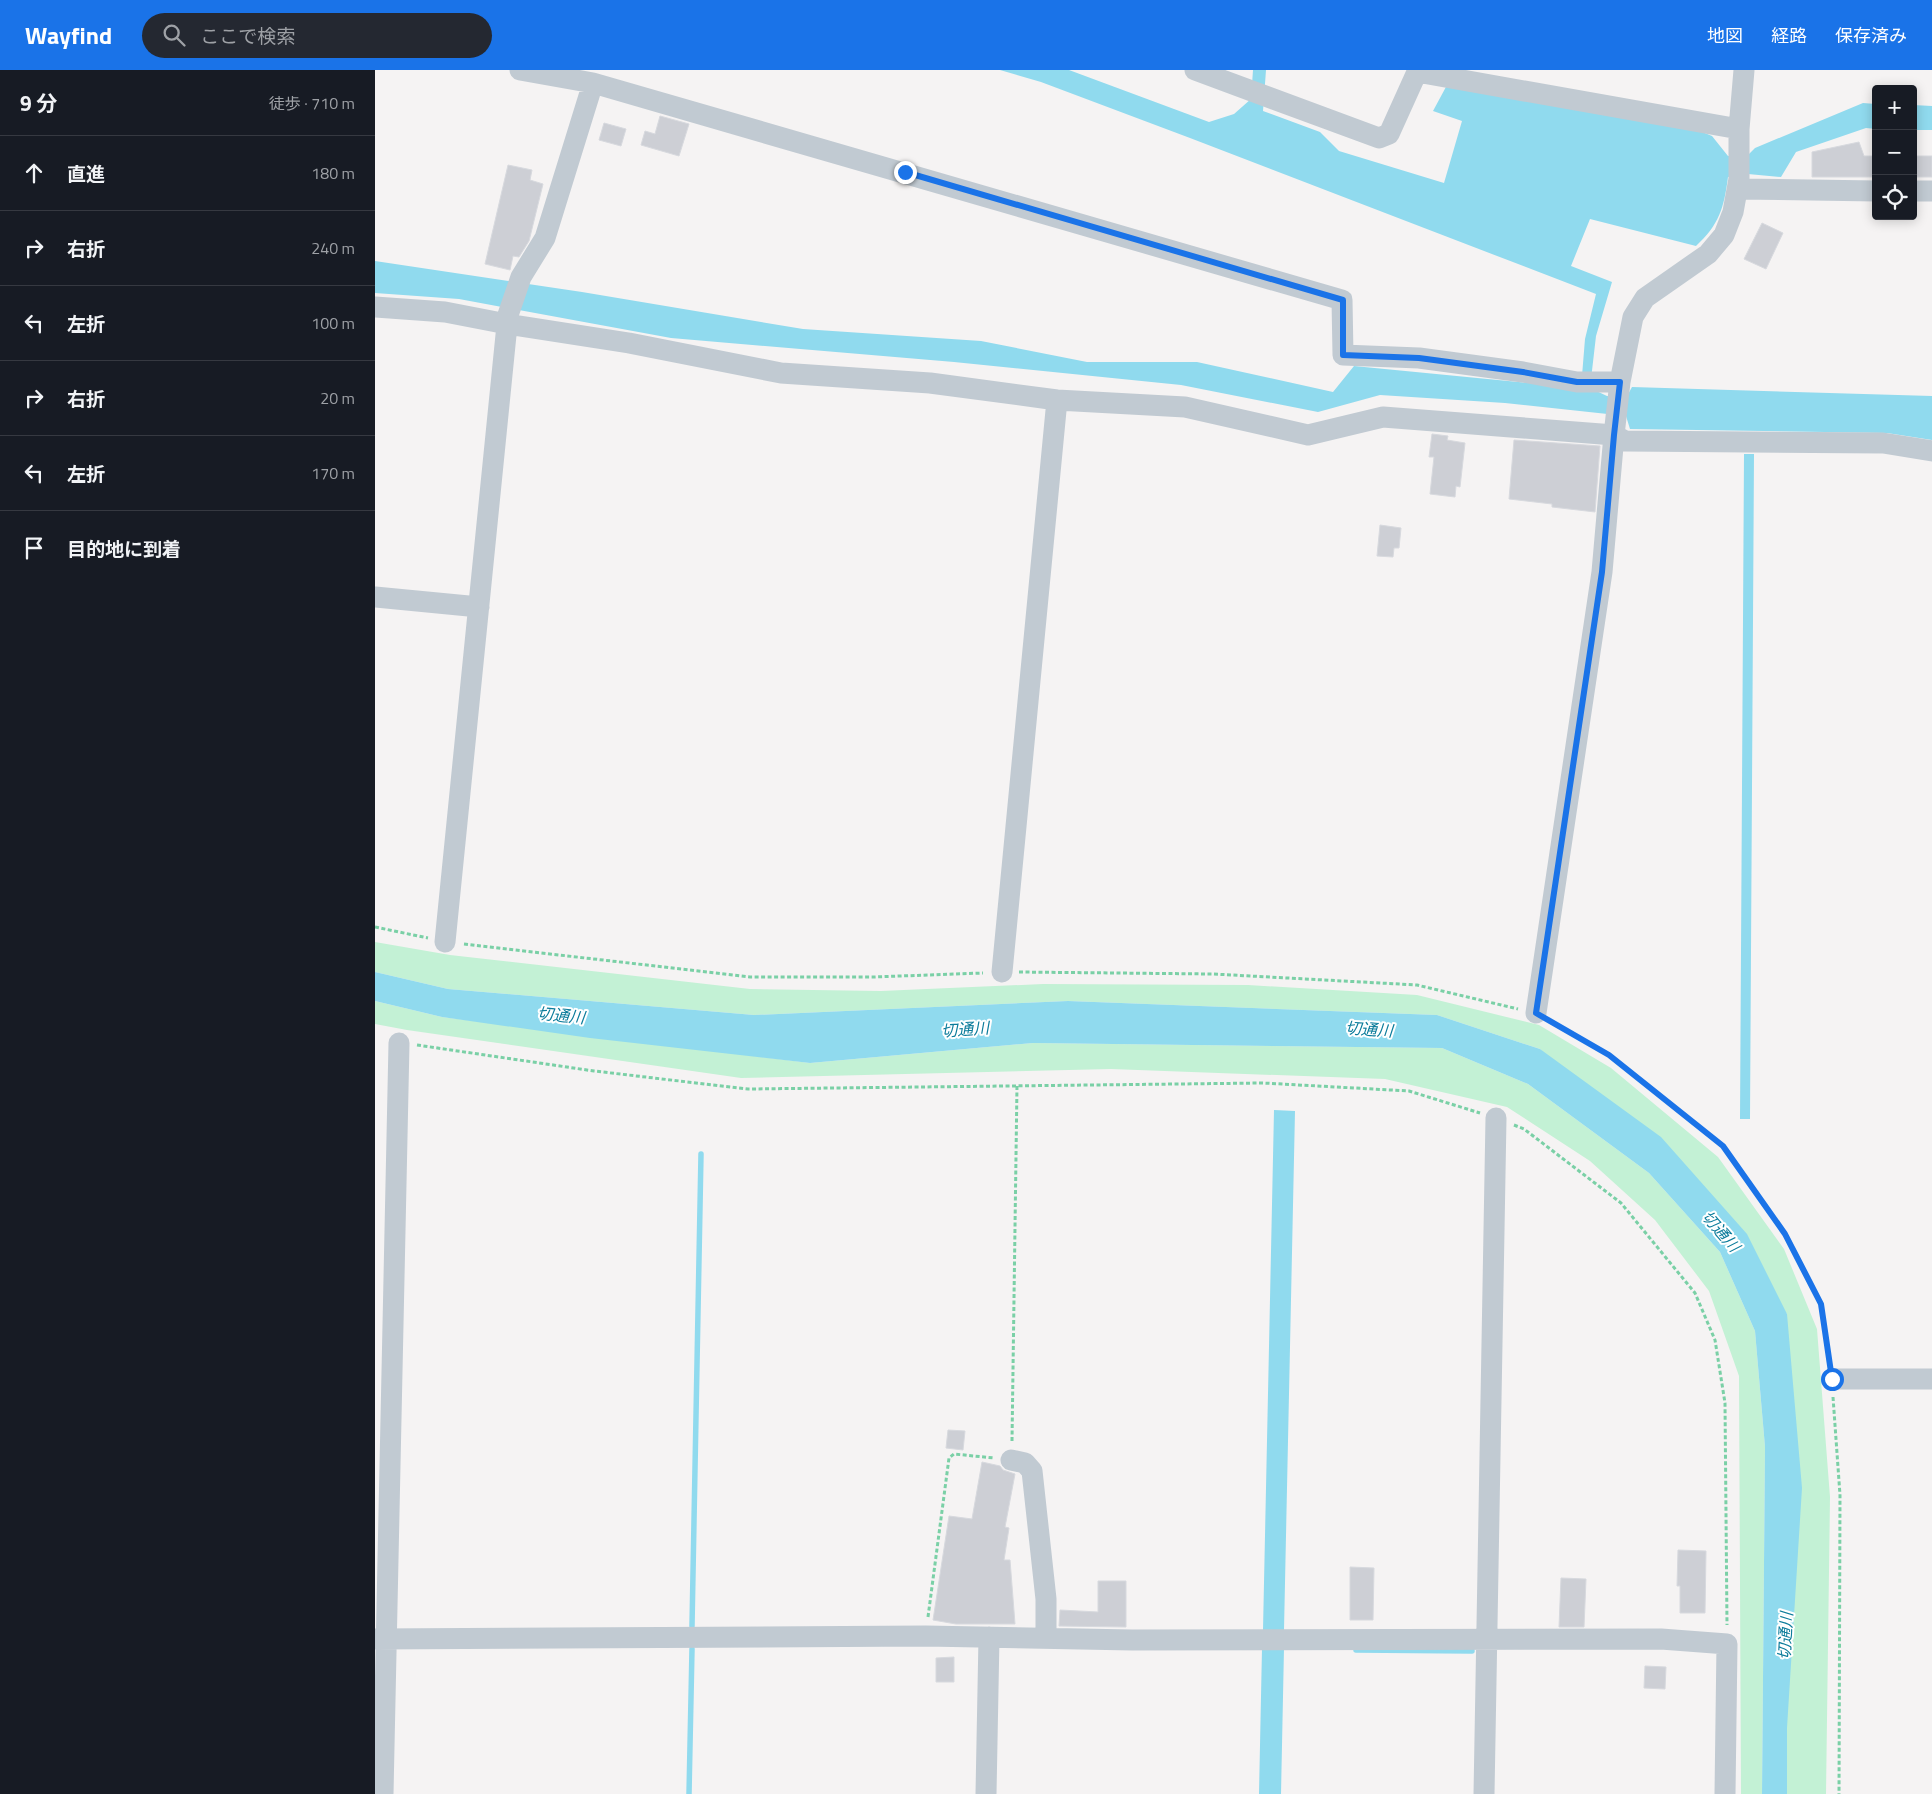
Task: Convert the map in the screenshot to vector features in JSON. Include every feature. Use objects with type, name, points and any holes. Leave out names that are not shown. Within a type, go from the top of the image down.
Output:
[{"type":"street","points":[[520,70],[593,83],[1343,300],[1343,355],[1419,358],[1523,372],[1619,389]]},
{"type":"street","points":[[1195,70],[1379,138],[1389,134],[1417,72],[1443,73],[1739,139]]},
{"type":"street","points":[[1536,1013],[1602,572],[1619,389],[1633,317],[1645,298],[1708,254],[1724,235],[1733,212],[1738,184],[1744,70]]},
{"type":"street","points":[[445,942],[507,320],[521,277],[545,238],[593,83]]},
{"type":"street","points":[[1738,184],[1872,191]]},
{"type":"street","points":[[1917,191],[1932,191]]},
{"type":"street","points":[[375,308],[445,312],[507,320],[781,373],[930,383],[1057,400],[1185,407],[1308,435],[1383,417],[1615,427]]},
{"type":"street","points":[[1001,972],[1057,400]]},
{"type":"street","points":[[1615,427],[1625,441],[1883,443],[1932,451]]},
{"type":"street","points":[[375,597],[479,607]]},
{"type":"street","points":[[383,1794],[380,1639],[399,1043]]},
{"type":"street","points":[[1484,1794],[1497,1118]]},
{"type":"street","points":[[1832,1379],[1932,1379]]},
{"type":"street","points":[[1011,1460],[1025,1463],[1032,1471],[1046,1599],[1046,1638]]},
{"type":"street","points":[[380,1639],[926,1636],[1152,1640],[1486,1638],[1661,1639],[1727,1644],[1725,1794]]},
{"type":"street","points":[[986,1794],[989,1637]]},
{"type":"path","points":[[375,927],[445,942],[751,977],[873,977],[1001,972],[1213,974],[1417,985],[1536,1013],[1609,1055],[1723,1146],[1785,1234],[1821,1304],[1832,1379],[1840,1495],[1839,1794]]},
{"type":"path","points":[[399,1043],[748,1089],[1017,1084],[1263,1083],[1409,1091],[1497,1118],[1524,1129],[1621,1203],[1695,1293],[1715,1340],[1725,1403],[1727,1644]]},
{"type":"path","points":[[926,1636],[949,1458],[954,1454],[1011,1460],[1017,1084]]},
{"type":"green space","points":[[375,942],[450,955],[750,989],[881,991],[1043,984],[1248,985],[1417,995],[1539,1025],[1611,1068],[1718,1157],[1784,1249],[1817,1329],[1830,1497],[1826,1794],[1787,1794],[1787,1314],[1540,1049],[1437,1015],[1068,1001],[754,1015],[448,989],[375,972]]},
{"type":"green space","points":[[375,1001],[442,1017],[810,1063],[1033,1043],[1442,1048],[1528,1084],[1649,1173],[1720,1252],[1755,1331],[1765,1447],[1762,1794],[1741,1794],[1739,1376],[1709,1291],[1655,1220],[1590,1161],[1507,1107],[1385,1079],[1111,1069],[741,1078],[375,1024]]},
{"type":"water","points":[[1000,70],[1069,70],[1209,122],[1234,114],[1251,99],[1253,70],[1266,70],[1263,111],[1320,132],[1339,151],[1444,183],[1462,121],[1433,111],[1447,85],[1683,124],[1712,136],[1728,156],[1746,157],[1755,148],[1863,103],[1872,104],[1872,129],[1866,128],[1796,152],[1781,177],[1748,174],[1728,177],[1725,198],[1719,215],[1710,231],[1696,246],[1590,219],[1571,266],[1612,282],[1596,336],[1590,388],[1607,396],[1626,398],[1632,387],[1932,396],[1932,440],[1887,433],[1630,429],[1626,416],[1505,403],[1380,395],[1318,412],[1181,385],[954,362],[671,338],[459,299],[375,293],[375,261],[582,292],[803,329],[981,341],[1087,362],[1197,362],[1333,392],[1354,366],[1581,388],[1585,339],[1596,294],[1041,82]]},
{"type":"water","points":[[1917,105],[1932,106],[1932,130],[1917,130]]},
{"type":"water","points":[[1744,454],[1754,454],[1750,1119],[1740,1119]]},
{"type":"water","name":"切通川","points":[[375,972],[448,989],[754,1015],[1068,1001],[1437,1015],[1540,1049],[1661,1137],[1747,1234],[1787,1314],[1802,1488],[1787,1728],[1787,1794],[1762,1794],[1765,1447],[1755,1331],[1720,1252],[1649,1173],[1528,1084],[1442,1048],[1033,1043],[810,1063],[590,1038],[442,1017],[375,1001]]},
{"type":"water","points":[[1274,1110],[1295,1111],[1284,1630],[1263,1630]]},
{"type":"water","points":[[1262,1648],[1284,1648],[1281,1794],[1259,1794]]},
{"type":"building","points":[[660,116],[689,124],[679,156],[641,145],[645,131],[655,134]]},
{"type":"building","points":[[604,123],[626,129],[621,146],[599,140]]},
{"type":"building","points":[[1859,142],[1864,156],[1872,156],[1872,177],[1812,177],[1812,152]]},
{"type":"building","points":[[1917,156],[1932,156],[1932,177],[1917,177]]},
{"type":"building","points":[[508,165],[532,170],[530,180],[543,184],[529,241],[519,257],[513,256],[510,270],[485,264]]},
{"type":"building","points":[[1762,223],[1783,233],[1766,269],[1744,259]]},
{"type":"building","points":[[1432,434],[1448,436],[1447,440],[1465,443],[1460,487],[1456,486],[1455,497],[1430,494],[1434,457],[1429,457]]},
{"type":"building","points":[[1514,440],[1600,446],[1595,512],[1509,499]]},
{"type":"building","points":[[1380,525],[1401,528],[1399,548],[1394,548],[1393,557],[1377,556]]},
{"type":"building","points":[[948,1430],[965,1431],[963,1450],[946,1448]]},
{"type":"building","points":[[982,1462],[1000,1466],[1003,1470],[1015,1474],[1005,1527],[1009,1528],[1004,1560],[1010,1560],[1015,1624],[956,1624],[933,1620],[949,1516],[972,1519]]},
{"type":"building","points":[[1678,1550],[1706,1551],[1705,1613],[1680,1613],[1680,1586],[1677,1586]]},
{"type":"building","points":[[1350,1567],[1374,1568],[1373,1620],[1350,1620]]},
{"type":"building","points":[[1561,1578],[1586,1579],[1584,1627],[1559,1627]]},
{"type":"building","points":[[1098,1581],[1126,1581],[1126,1627],[1059,1626],[1060,1610],[1098,1612]]},
{"type":"building","points":[[954,1657],[954,1682],[936,1682],[936,1658]]},
{"type":"building","points":[[1645,1666],[1666,1667],[1665,1689],[1644,1688]]},
{"type":"waterway","points":[[692,1626],[701,1154]]},
{"type":"waterway","points":[[689,1794],[692,1649]]},
{"type":"waterway","points":[[1356,1650],[1472,1651]]},
{"type":"route","points":[[905,172],[1343,300],[1343,355],[1419,358],[1523,372],[1577,382],[1620,382],[1602,572],[1536,1013],[1609,1055],[1723,1146],[1785,1234],[1821,1304],[1832,1379]]}]
